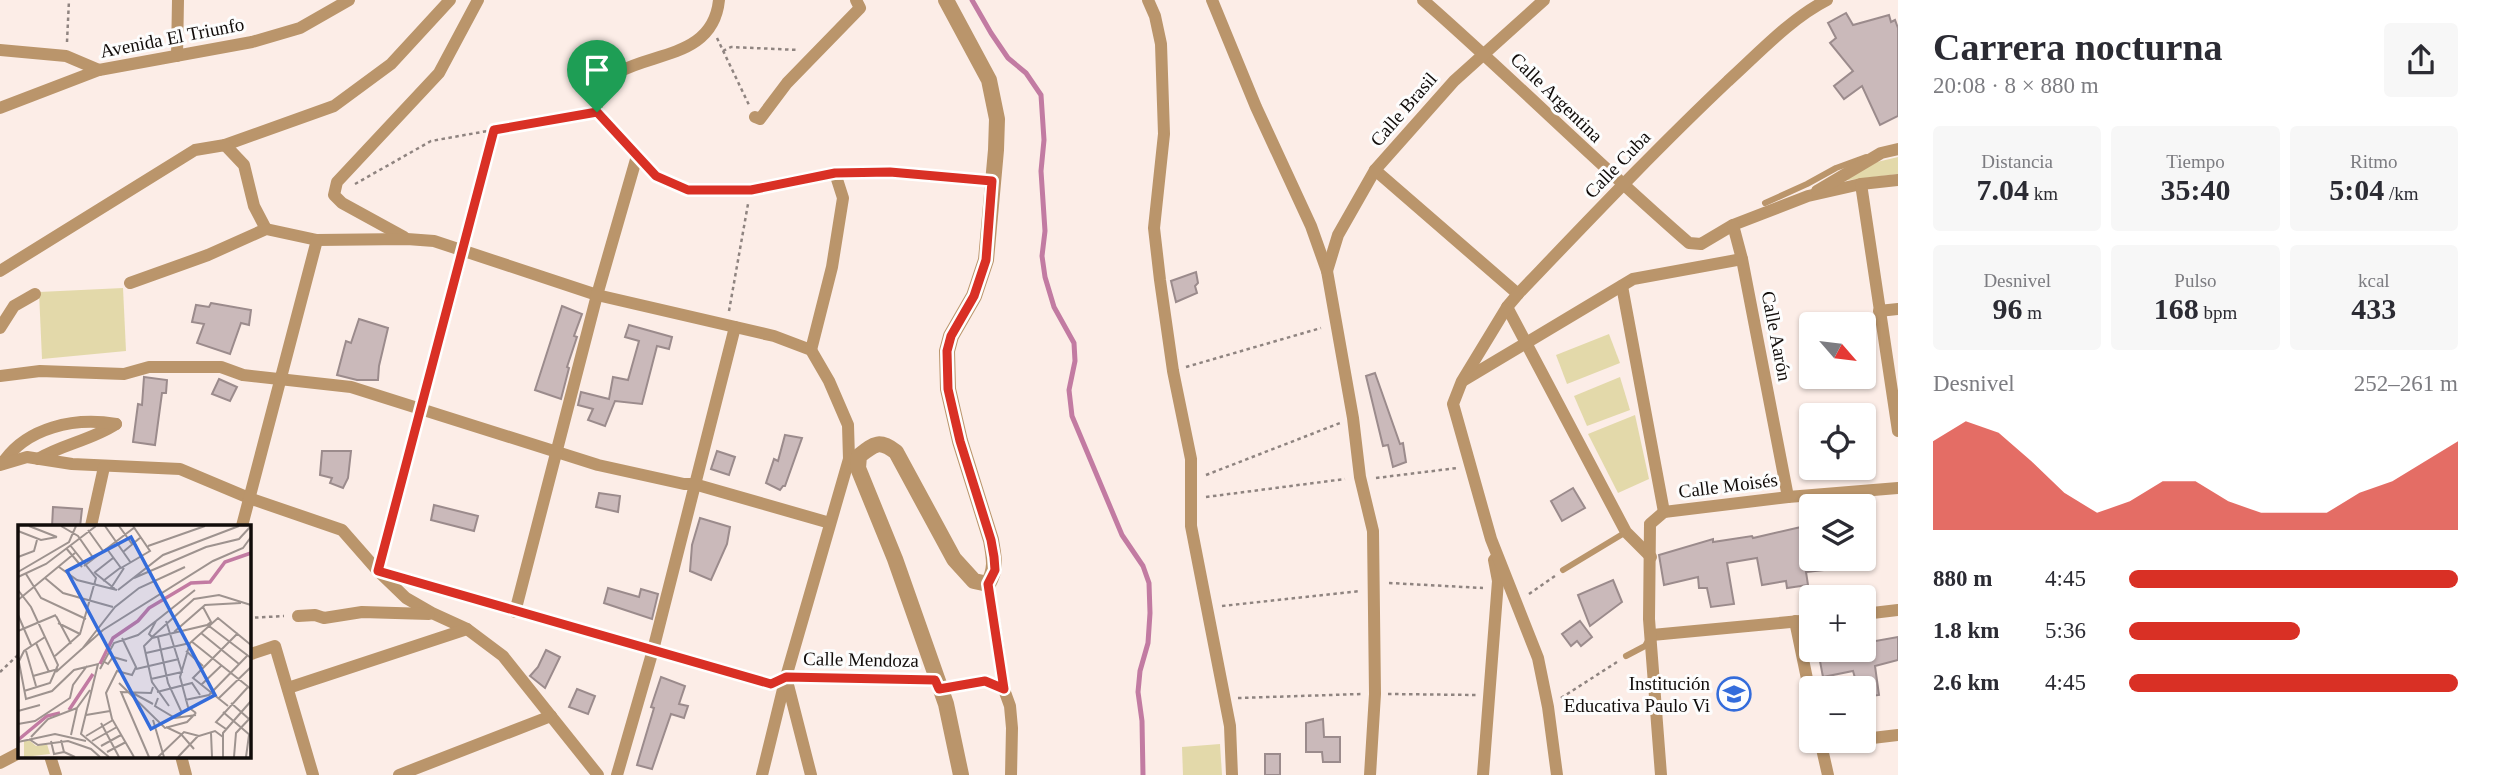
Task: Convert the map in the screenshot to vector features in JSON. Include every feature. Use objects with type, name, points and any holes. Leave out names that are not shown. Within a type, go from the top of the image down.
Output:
[{"type":"street","points":[[177,56],[178,0]]},
{"type":"street","name":"Avenida El Triunfo","points":[[0,108],[99,70],[252,42],[300,27],[349,0]]},
{"type":"street","points":[[0,271],[195,150],[225,145],[334,106],[391,64],[450,0]]},
{"type":"street","points":[[407,239],[342,203],[334,195],[337,182],[439,73],[478,0]]},
{"type":"street","points":[[719,0],[718,12],[711,27],[699,40],[612,76],[597,96],[597,112],[656,176],[688,190],[751,190],[835,173],[890,172],[992,181]]},
{"type":"street","points":[[755,117],[760,119],[787,83],[860,8],[856,0]]},
{"type":"street","points":[[946,0],[989,80],[997,119],[986,260],[974,296],[951,336],[947,351],[948,389],[960,441],[994,557],[995,570],[988,584],[1004,689],[1013,728],[1011,775]]},
{"type":"street","points":[[1148,0],[1161,44],[1164,134],[1154,228],[1173,371],[1191,459],[1191,526],[1230,726],[1232,775]]},
{"type":"street","points":[[1212,0],[1256,107],[1311,226],[1327,271],[1334,324],[1353,418],[1360,477],[1373,531],[1376,694],[1370,775]]},
{"type":"street","name":"Calle Argentina","points":[[1423,0],[1689,243],[1701,244],[1733,225]]},
{"type":"street","name":"Calle Brasil","points":[[1327,271],[1338,235],[1375,170],[1454,81],[1545,0]]},
{"type":"street","name":"Calle Cuba","points":[[1462,381],[1507,307],[1518,294],[1696,111],[1765,47],[1815,6],[1827,0]]},
{"type":"street","points":[[0,50],[66,56],[99,70]]},
{"type":"street","points":[[225,145],[244,165],[254,206],[266,229]]},
{"type":"street","points":[[1808,196],[1881,153],[1898,149]]},
{"type":"street","points":[[515,612],[597,295],[637,156]]},
{"type":"street","points":[[1375,170],[1518,294]]},
{"type":"street","points":[[811,350],[832,267],[843,198],[835,173]]},
{"type":"street","points":[[1733,225],[1808,196],[1861,184],[1898,180]]},
{"type":"street","points":[[1861,184],[1898,431]]},
{"type":"street","name":"Calle Aarón","points":[[1733,225],[1788,497]]},
{"type":"street","points":[[130,283],[208,255],[266,229],[317,240],[434,241],[597,295],[774,336],[811,350],[848,425],[849,459],[786,677],[762,775]]},
{"type":"street","points":[[242,525],[317,240]]},
{"type":"street","points":[[378,571],[463,250]]},
{"type":"street","points":[[1557,775],[1538,658],[1491,539],[1453,404],[1462,381],[1633,279],[1742,259]]},
{"type":"street","points":[[1622,286],[1664,512]]},
{"type":"street","points":[[0,328],[14,306],[35,294]]},
{"type":"street","points":[[1507,307],[1626,532],[1651,557],[1649,619],[1661,775]]},
{"type":"street","points":[[1879,311],[1898,309]]},
{"type":"street","points":[[617,775],[653,650],[731,326]]},
{"type":"street","points":[[0,376],[40,372],[124,374],[149,367],[221,367],[243,375],[351,387],[598,465],[694,484],[830,523]]},
{"type":"street","points":[[1,465],[11,451],[29,438],[56,427],[79,421],[116,424],[103,433],[74,442],[38,459]]},
{"type":"street","points":[[849,443],[859,456],[858,468],[895,559],[946,704],[961,775]]},
{"type":"street","points":[[859,456],[873,445],[886,444],[895,452],[954,559],[974,581],[988,584]]},
{"type":"street","points":[[1,465],[27,457],[104,467],[180,469],[249,498],[342,530],[378,571],[407,598],[432,614],[467,629],[503,656],[598,775]]},
{"type":"street","points":[[91,525],[104,467]]},
{"type":"street","name":"Calle Moisés","points":[[1651,557],[1650,524],[1664,512],[1788,497],[1898,488]]},
{"type":"street","points":[[1483,775],[1497,589],[1491,539]]},
{"type":"street","name":"Calle Mendoza","points":[[378,571],[771,684],[786,677],[937,684]]},
{"type":"street","points":[[1876,613],[1898,610]]},
{"type":"street","points":[[298,616],[315,615],[324,618],[384,611],[432,614]]},
{"type":"street","points":[[1795,621],[1806,676]]},
{"type":"street","points":[[1652,635],[1799,621]]},
{"type":"street","points":[[288,688],[467,629]]},
{"type":"street","points":[[250,654],[275,646],[313,775]]},
{"type":"street","points":[[786,677],[811,775]]},
{"type":"street","points":[[399,775],[551,716]]},
{"type":"street","points":[[1876,737],[1898,736]]},
{"type":"street","points":[[1823,753],[1828,775]]},
{"type":"street","points":[[0,763],[18,754]]},
{"type":"street","points":[[51,758],[56,775]]},
{"type":"street","points":[[182,758],[186,775]]},
{"type":"lane","points":[[1765,202],[1858,159],[1881,153]]},
{"type":"lane","points":[[1563,570],[1626,532]]},
{"type":"lane","points":[[1626,656],[1646,646],[1652,635]]},
{"type":"path","points":[[66,56],[69,0]]},
{"type":"path","points":[[711,27],[755,117]]},
{"type":"path","points":[[723,51],[731,47],[816,51]]},
{"type":"path","points":[[337,182],[345,185],[357,184],[432,141],[597,112]]},
{"type":"path","points":[[463,250],[494,130]]},
{"type":"path","points":[[731,326],[751,190]]},
{"type":"path","points":[[1173,371],[1334,324]]},
{"type":"path","points":[[1192,480],[1353,418]]},
{"type":"path","points":[[1192,499],[1469,466]]},
{"type":"path","points":[[1518,603],[1563,570]]},
{"type":"path","points":[[1207,607],[1375,586],[1497,589]]},
{"type":"path","points":[[250,618],[298,616]]},
{"type":"path","points":[[0,672],[18,655]]},
{"type":"path","points":[[1548,707],[1626,656]]},
{"type":"path","points":[[937,684],[985,681],[1004,689]]},
{"type":"path","points":[[1225,699],[1376,694],[1490,695]]},
{"type":"shaded area","points":[[1898,157],[1898,174],[1841,181],[1877,162]]},
{"type":"shaded area","points":[[123,288],[126,351],[42,359],[39,292]]},
{"type":"shaded area","points":[[1609,334],[1620,363],[1567,384],[1556,355]]},
{"type":"shaded area","points":[[1620,377],[1630,410],[1587,426],[1574,396]]},
{"type":"shaded area","points":[[1635,415],[1649,479],[1618,493],[1588,434]]},
{"type":"shaded area","points":[[1220,744],[1222,775],[1183,775],[1182,747]]},
{"type":"building","points":[[1846,13],[1853,25],[1889,15],[1891,22],[1895,20],[1898,28],[1898,116],[1880,125],[1862,86],[1844,99],[1834,86],[1853,71],[1830,43],[1836,38],[1828,23]]},
{"type":"building","points":[[1196,272],[1197,293],[1176,302],[1171,281]]},
{"type":"building","points":[[211,303],[251,310],[249,325],[241,323],[230,354],[197,343],[204,324],[192,322],[196,305],[209,307]]},
{"type":"building","points":[[562,306],[582,314],[574,336],[577,337],[567,367],[569,368],[561,399],[535,390]]},
{"type":"building","points":[[359,319],[388,328],[378,380],[357,380],[337,375],[346,341],[351,343]]},
{"type":"building","points":[[629,325],[672,337],[669,349],[657,346],[642,404],[615,401],[605,426],[588,420],[593,409],[578,405],[581,392],[609,399],[613,377],[628,380],[639,341],[625,337]]},
{"type":"building","points":[[1375,373],[1400,444],[1403,443],[1406,462],[1393,467],[1388,445],[1383,446],[1366,376]]},
{"type":"building","points":[[144,377],[167,380],[166,393],[162,393],[155,445],[133,442],[138,404],[142,405]]},
{"type":"building","points":[[219,379],[237,387],[230,401],[212,394]]},
{"type":"building","points":[[785,435],[802,438],[785,486],[780,490],[766,483],[774,459],[778,461]]},
{"type":"building","points":[[322,451],[351,451],[348,478],[343,488],[330,483],[332,478],[320,475]]},
{"type":"building","points":[[717,451],[735,457],[729,475],[711,469]]},
{"type":"building","points":[[1573,488],[1585,508],[1562,521],[1551,501]]},
{"type":"building","points":[[599,493],[620,496],[618,512],[596,507]]},
{"type":"building","points":[[434,505],[478,516],[474,531],[431,520]]},
{"type":"building","points":[[53,507],[82,509],[80,525],[52,525]]},
{"type":"building","points":[[700,518],[730,527],[727,544],[711,580],[690,571],[692,545]]},
{"type":"building","points":[[1799,527],[1799,571],[1815,571],[1806,572],[1808,585],[1787,588],[1786,581],[1762,585],[1757,558],[1727,563],[1734,604],[1711,607],[1707,588],[1699,588],[1698,577],[1664,585],[1659,555],[1713,539],[1713,542],[1753,538]]},
{"type":"building","points":[[1613,580],[1622,602],[1590,626],[1578,595]]},
{"type":"building","points":[[608,588],[639,597],[641,589],[658,594],[652,619],[604,603]]},
{"type":"building","points":[[1580,621],[1592,637],[1581,646],[1577,641],[1571,646],[1562,634]]},
{"type":"building","points":[[1898,637],[1898,660],[1875,666],[1879,695],[1876,695],[1876,676],[1854,676],[1853,671],[1823,676],[1820,662],[1876,662],[1876,641]]},
{"type":"building","points":[[546,650],[560,657],[545,688],[530,676]]},
{"type":"building","points":[[661,677],[685,686],[679,704],[688,706],[684,718],[671,714],[652,769],[637,765]]},
{"type":"building","points":[[577,689],[595,696],[588,714],[569,707]]},
{"type":"building","points":[[1323,719],[1324,737],[1340,737],[1340,762],[1323,762],[1322,752],[1306,752],[1306,723]]},
{"type":"building","points":[[1265,754],[1280,754],[1280,775],[1265,775]]},
{"type":"waterway","points":[[972,0],[1008,58],[1026,73],[1041,95],[1044,140],[1041,171],[1045,231],[1042,256],[1054,307],[1074,343],[1075,361],[1069,390],[1072,416],[1122,535],[1143,566],[1149,583],[1148,643],[1140,671],[1138,692],[1142,721],[1143,775]]},
{"type":"place","name":"Institución Educativa Paulo Vi","points":[[1734,694]]},
{"type":"route","points":[[597,112],[656,176],[688,190],[751,190],[835,173],[890,172],[992,181],[986,260],[974,296],[951,336],[947,351],[948,389],[960,441],[994,557],[995,570],[988,584],[1004,689],[985,681],[939,689],[935,680],[786,677],[771,684],[378,571],[494,130],[597,112]]}]
